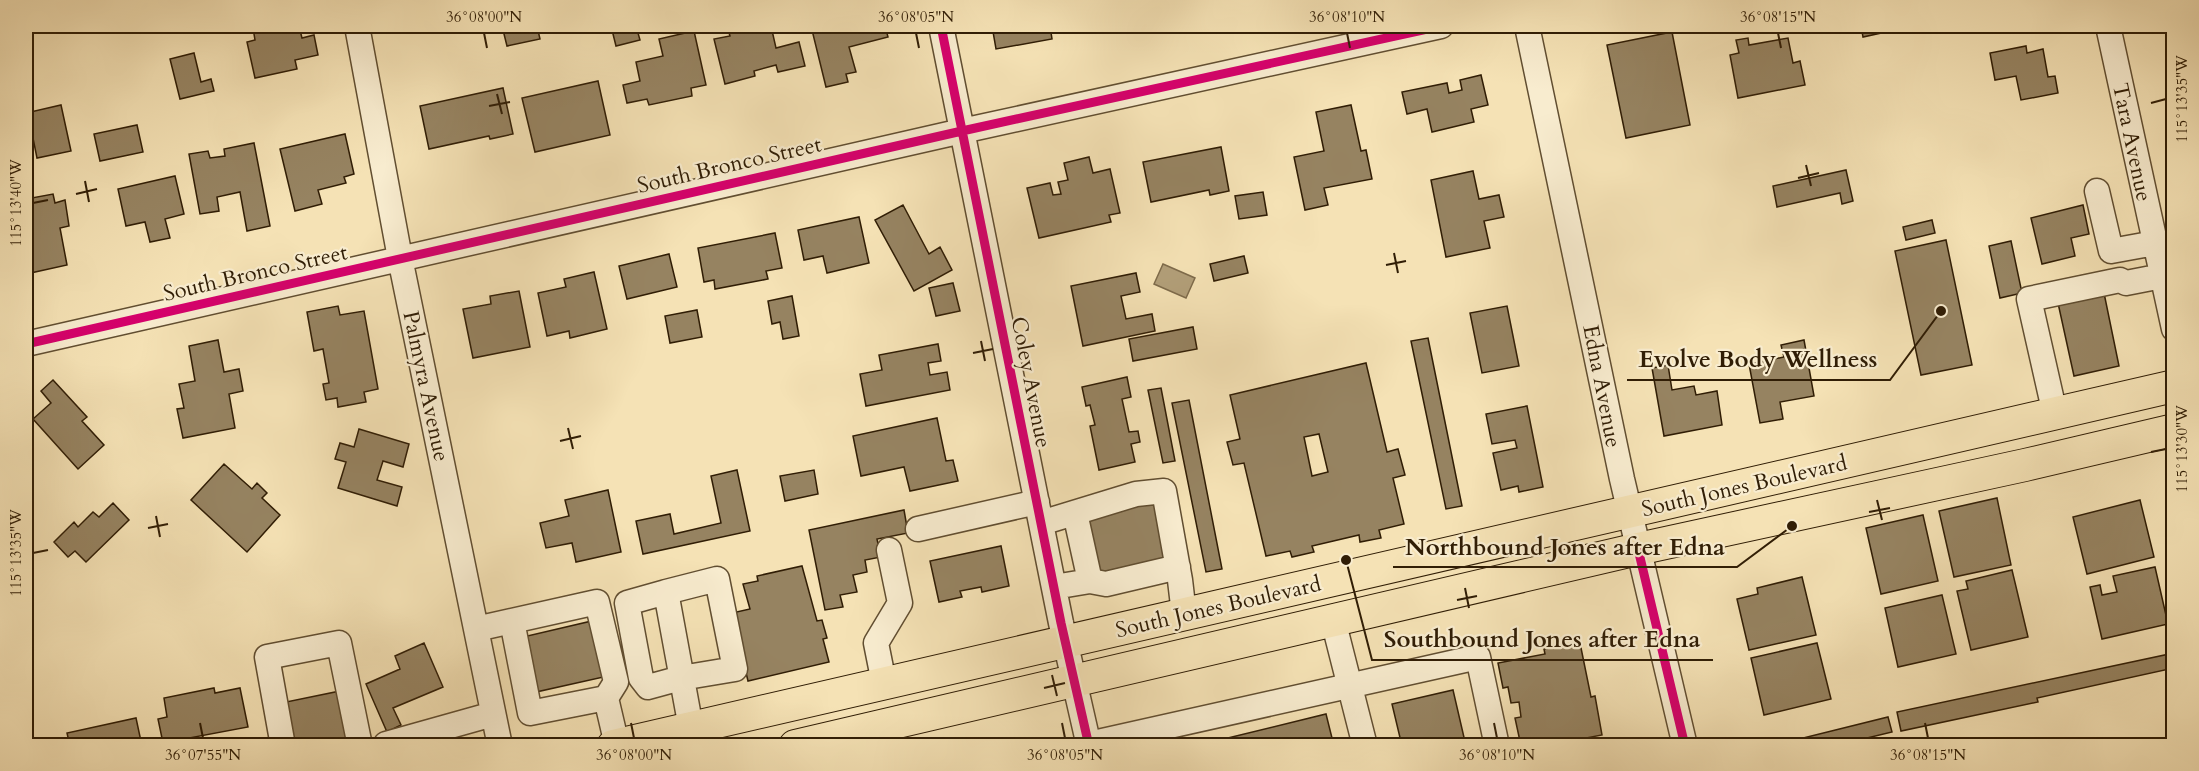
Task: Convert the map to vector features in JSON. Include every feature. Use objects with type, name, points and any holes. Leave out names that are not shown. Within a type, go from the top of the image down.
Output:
[{"type":"main road","name":"South Jones Boulevard","points":[[615,745],[2174,386]]},
{"type":"main road","name":"South Jones Boulevard","points":[[795,746],[1638,549],[2025,465],[2174,430]]},
{"type":"street","name":"Palmyra Avenue","points":[[357,26],[400,258],[500,746]]},
{"type":"street","name":"Coley Avenue","points":[[941,26],[1065,641],[1089,745]]},
{"type":"street","name":"South Bronco Street","points":[[26,344],[962,131],[1441,26]]},
{"type":"street","name":"Edna Avenue","points":[[1527,26],[1638,549],[1685,746]]},
{"type":"street","name":"Tara Avenue","points":[[2108,26],[2164,269],[2174,328]]},
{"type":"street","points":[[2097,191],[2110,251],[2164,269]]},
{"type":"street","points":[[2055,414],[2029,299],[2120,280],[2126,283],[2164,269]]},
{"type":"street","points":[[918,529],[1039,513],[1075,513],[1136,494],[1164,491],[1184,614]]},
{"type":"street","points":[[1075,513],[1090,581]]},
{"type":"street","points":[[884,683],[876,643],[900,603],[889,550]]},
{"type":"street","points":[[1054,587],[1090,581],[1107,584],[1178,567]]},
{"type":"street","points":[[717,579],[735,669],[681,678],[648,687],[641,678],[627,603],[666,592],[717,579]]},
{"type":"street","points":[[666,592],[691,728]]},
{"type":"street","points":[[476,629],[597,602],[616,682],[606,698],[615,745]]},
{"type":"street","points":[[1333,620],[1365,746]]},
{"type":"street","points":[[512,621],[530,713],[606,698]]},
{"type":"street","points":[[284,746],[267,657],[339,643],[360,746]]},
{"type":"street","points":[[1089,745],[1478,657],[1497,746]]},
{"type":"street","points":[[387,746],[493,714]]},
{"type":"shaded area","points":[[1163,264],[1195,278],[1186,298],[1154,284]]},
{"type":"building","points":[[299,26],[302,38],[314,35],[318,55],[295,60],[297,69],[255,78],[247,42],[255,40],[253,28]]},
{"type":"building","points":[[502,26],[537,26],[540,39],[507,46]]},
{"type":"building","points":[[611,26],[636,26],[640,40],[616,46]]},
{"type":"building","points":[[727,26],[771,26],[776,48],[799,42],[805,66],[778,72],[776,65],[754,71],[755,76],[725,84],[714,39],[730,36]]},
{"type":"building","points":[[811,26],[885,26],[888,37],[849,47],[856,72],[846,74],[848,82],[826,87]]},
{"type":"building","points":[[992,26],[1050,26],[1052,39],[996,49]]},
{"type":"building","points":[[1068,26],[1097,26],[1069,31]]},
{"type":"building","points":[[1861,26],[1913,26],[1863,37]]},
{"type":"building","points":[[694,31],[706,85],[691,88],[692,96],[649,105],[647,99],[627,103],[623,85],[640,81],[636,62],[663,56],[659,39]]},
{"type":"building","points":[[1672,32],[1690,125],[1626,138],[1607,45]]},
{"type":"building","points":[[1748,38],[1749,45],[1788,38],[1793,63],[1800,61],[1805,85],[1738,98],[1730,55],[1739,53],[1736,40]]},
{"type":"building","points":[[2026,46],[2027,53],[2043,49],[2048,77],[2055,76],[2058,93],[2021,100],[2016,76],[1995,80],[1990,53]]},
{"type":"building","points":[[194,53],[201,82],[211,79],[214,91],[180,99],[170,59]]},
{"type":"building","points":[[1481,75],[1488,105],[1471,109],[1474,122],[1432,132],[1427,109],[1407,114],[1402,92],[1447,83],[1449,93],[1462,90],[1460,80]]},
{"type":"building","points":[[598,81],[610,135],[535,152],[522,98]]},
{"type":"building","points":[[503,88],[513,134],[490,139],[489,136],[429,149],[420,106]]},
{"type":"building","points":[[61,105],[71,151],[37,158],[32,133],[26,134],[26,113]]},
{"type":"building","points":[[1351,105],[1361,151],[1366,150],[1372,179],[1324,188],[1328,205],[1305,210],[1294,157],[1324,151],[1316,112]]},
{"type":"building","points":[[137,125],[143,152],[100,161],[94,134]]},
{"type":"building","points":[[345,134],[354,174],[344,177],[346,183],[318,190],[322,204],[295,211],[280,149]]},
{"type":"building","points":[[254,143],[270,226],[247,231],[240,192],[217,197],[219,211],[200,214],[189,154],[208,151],[210,158],[225,156],[224,149]]},
{"type":"building","points":[[1221,147],[1229,191],[1210,195],[1209,190],[1151,202],[1143,162]]},
{"type":"building","points":[[1089,157],[1093,173],[1110,169],[1120,213],[1109,215],[1111,222],[1039,238],[1027,188],[1050,183],[1053,195],[1061,194],[1058,182],[1068,180],[1064,163]]},
{"type":"building","points":[[1846,170],[1853,201],[1842,204],[1840,193],[1777,207],[1773,186]]},
{"type":"building","points":[[1473,171],[1479,199],[1499,195],[1504,217],[1484,221],[1490,248],[1446,257],[1431,180]]},
{"type":"building","points":[[175,176],[184,214],[165,219],[170,238],[150,242],[145,222],[126,226],[118,189]]},
{"type":"building","points":[[1263,192],[1267,215],[1239,219],[1235,196]]},
{"type":"building","points":[[53,194],[55,203],[65,200],[69,226],[60,228],[67,265],[26,274],[26,250],[30,250],[26,222],[30,222],[26,199]]},
{"type":"building","points":[[903,205],[929,254],[940,247],[952,270],[914,291],[875,220]]},
{"type":"building","points":[[2083,205],[2089,234],[2071,238],[2075,256],[2042,264],[2031,218]]},
{"type":"building","points":[[859,217],[869,263],[827,273],[823,256],[804,260],[798,230]]},
{"type":"building","points":[[1932,220],[1935,233],[1906,240],[1903,227]]},
{"type":"building","points":[[775,233],[782,268],[766,271],[768,279],[715,289],[714,280],[704,282],[698,248]]},
{"type":"building","points":[[1946,240],[1972,365],[1921,375],[1895,251]]},
{"type":"building","points":[[2011,241],[2022,293],[2000,298],[1989,246]]},
{"type":"building","points":[[669,254],[677,287],[627,299],[619,266]]},
{"type":"building","points":[[1244,256],[1248,273],[1214,281],[1210,264]]},
{"type":"building","points":[[594,272],[607,329],[570,338],[569,331],[547,336],[538,293],[566,287],[564,279]]},
{"type":"building","points":[[1136,273],[1140,292],[1121,296],[1126,319],[1152,314],[1155,331],[1083,346],[1071,286]]},
{"type":"building","points":[[953,283],[960,311],[936,316],[929,288]]},
{"type":"building","points":[[519,291],[530,347],[473,358],[463,309],[491,304],[490,296]]},
{"type":"building","points":[[2104,293],[2119,366],[2074,376],[2058,303]]},
{"type":"building","points":[[792,296],[799,336],[783,339],[780,322],[772,324],[768,301]]},
{"type":"building","points":[[338,306],[340,315],[364,311],[378,389],[364,392],[366,402],[338,407],[337,398],[326,400],[323,384],[329,383],[323,349],[314,351],[307,312]]},
{"type":"building","points":[[1507,306],[1519,366],[1482,373],[1470,313]]},
{"type":"building","points":[[697,310],[702,337],[670,343],[665,316]]},
{"type":"building","points":[[1193,327],[1197,349],[1133,361],[1129,339]]},
{"type":"building","points":[[1428,338],[1462,506],[1446,509],[1411,341]]},
{"type":"building","points":[[218,340],[224,372],[239,369],[243,391],[229,394],[235,428],[183,438],[177,409],[184,408],[179,384],[195,381],[189,346]]},
{"type":"building","points":[[1804,340],[1814,396],[1780,402],[1783,419],[1760,423],[1749,364],[1784,357],[1781,345]]},
{"type":"building","points":[[938,344],[941,361],[928,363],[930,375],[947,372],[950,390],[866,406],[860,374],[882,370],[879,355]]},
{"type":"building","points":[[1366,363],[1387,452],[1398,449],[1405,475],[1393,478],[1404,524],[1379,530],[1381,538],[1360,542],[1359,535],[1312,546],[1314,552],[1292,557],[1290,551],[1266,556],[1244,463],[1233,465],[1227,442],[1240,439],[1230,395]],"holes":[[[1319,434],[1328,472],[1312,476],[1304,437]]]},
{"type":"building","points":[[1668,365],[1672,390],[1694,386],[1696,395],[1717,391],[1722,425],[1664,436],[1652,368]]},
{"type":"building","points":[[1127,377],[1131,397],[1122,399],[1129,432],[1138,431],[1140,442],[1131,444],[1135,462],[1099,470],[1090,426],[1095,425],[1090,405],[1086,406],[1082,387]]},
{"type":"building","points":[[53,380],[87,417],[82,421],[104,445],[78,469],[33,419],[51,403],[41,391]]},
{"type":"building","points":[[1161,388],[1175,461],[1163,463],[1148,390]]},
{"type":"building","points":[[1189,400],[1222,569],[1206,572],[1172,403]]},
{"type":"building","points":[[1527,406],[1543,487],[1519,492],[1518,486],[1501,490],[1493,453],[1517,448],[1515,440],[1492,444],[1486,414]]},
{"type":"building","points":[[937,418],[946,461],[953,460],[958,481],[910,491],[904,467],[861,476],[853,436]]},
{"type":"building","points":[[359,429],[409,444],[403,467],[383,461],[377,480],[402,487],[397,506],[338,488],[346,462],[335,459],[340,443],[354,447]]},
{"type":"building","points":[[224,464],[252,489],[257,483],[267,493],[262,498],[280,515],[247,552],[191,500]]},
{"type":"building","points":[[737,470],[750,531],[643,554],[636,521],[670,514],[674,534],[721,523],[711,476]]},
{"type":"building","points":[[814,470],[818,494],[785,501],[780,476]]},
{"type":"building","points":[[608,490],[621,552],[576,562],[572,543],[546,548],[540,523],[569,516],[565,500]]},
{"type":"building","points":[[1997,498],[2011,565],[1954,577],[1939,511]]},
{"type":"building","points":[[2140,500],[2154,557],[2087,574],[2073,517]]},
{"type":"building","points":[[1156,502],[1168,558],[1095,574],[1083,517]]},
{"type":"building","points":[[113,503],[129,520],[86,562],[75,551],[68,557],[54,542],[74,522],[78,527],[93,512],[99,517]]},
{"type":"building","points":[[904,510],[908,533],[877,539],[881,557],[865,560],[867,572],[853,575],[857,592],[840,595],[843,607],[825,610],[809,530]]},
{"type":"building","points":[[1923,515],[1938,581],[1881,594],[1866,528]]},
{"type":"building","points":[[1001,546],[1009,586],[982,592],[981,587],[960,591],[962,597],[939,602],[930,561]]},
{"type":"building","points":[[802,566],[817,621],[822,620],[827,638],[823,639],[829,662],[748,681],[732,613],[750,609],[743,584],[758,581],[757,576]]},
{"type":"building","points":[[2155,567],[2168,624],[2102,639],[2090,587],[2100,585],[2102,595],[2117,592],[2113,576]]},
{"type":"building","points":[[2012,570],[2028,637],[1971,650],[1957,591],[1968,589],[1966,581]]},
{"type":"building","points":[[1802,577],[1816,635],[1749,650],[1737,599],[1758,594],[1757,588]]},
{"type":"building","points":[[1942,595],[1956,654],[1898,667],[1885,608]]},
{"type":"building","points":[[596,620],[608,676],[536,692],[523,637]]},
{"type":"building","points":[[424,643],[443,687],[393,708],[401,725],[387,732],[366,684],[400,669],[395,656]]},
{"type":"building","points":[[1580,643],[1591,697],[1595,696],[1602,735],[1565,742],[1566,746],[1521,746],[1515,718],[1521,717],[1519,702],[1511,703],[1508,687],[1503,688],[1498,663],[1545,654],[1544,649]]},
{"type":"building","points":[[1817,643],[1831,699],[1764,715],[1751,658]]},
{"type":"building","points":[[2174,653],[2174,668],[2037,698],[2038,702],[1901,731],[1897,712]]},
{"type":"building","points":[[214,688],[215,693],[240,688],[248,727],[163,743],[158,719],[167,717],[164,698]]},
{"type":"building","points":[[345,690],[356,746],[294,746],[286,702]]},
{"type":"building","points":[[1453,690],[1466,746],[1402,746],[1392,704]]},
{"type":"building","points":[[1326,714],[1334,746],[1195,746]]},
{"type":"building","points":[[1888,717],[1892,732],[1834,746],[1771,746]]},
{"type":"building","points":[[136,718],[142,746],[70,746],[67,733]]},
{"type":"cycle path","points":[[941,26],[1061,623],[1089,746]]},
{"type":"cycle path","points":[[26,344],[962,131],[1441,26]]},
{"type":"cycle path","points":[[1638,549],[1685,746]]},
{"type":"place","name":"Evolve Body Wellness","points":[[1941,311]]},
{"type":"place","name":"Northbound Jones after Edna","points":[[1792,526]]},
{"type":"place","name":"Southbound Jones after Edna","points":[[1346,560]]}]
